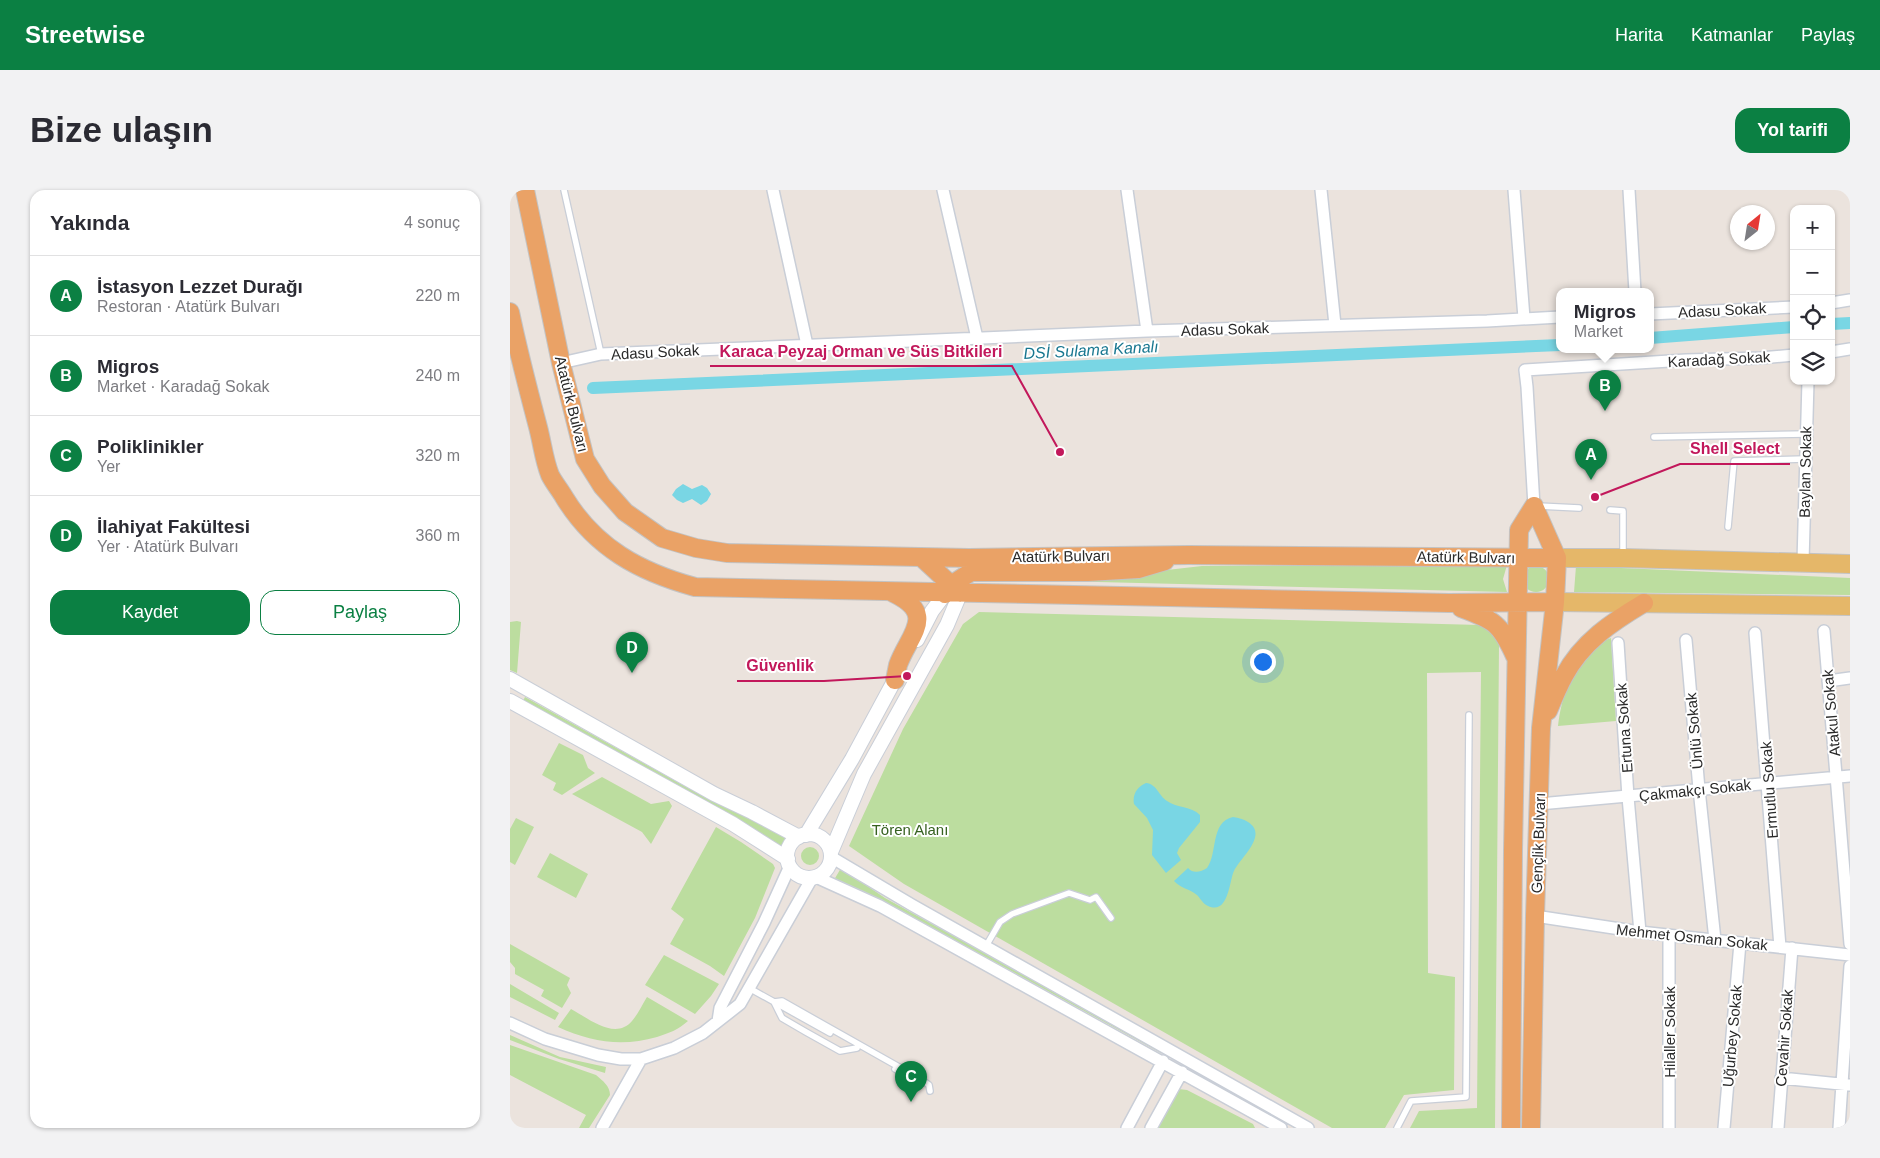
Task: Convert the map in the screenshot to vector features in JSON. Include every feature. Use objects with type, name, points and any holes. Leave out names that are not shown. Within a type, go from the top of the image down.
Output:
[{"type":"highway","name":"Atatürk Bulvarı","points":[[525,190],[561,363],[585,459],[602,486],[625,512],[662,538],[696,548],[727,553],[920,557],[1189,555],[1557,558]]},
{"type":"highway","points":[[510,312],[515,362],[550,474],[568,504],[592,534],[641,569],[667,580],[696,587],[890,592],[952,591],[1449,603],[1555,602]]},
{"type":"highway","points":[[1534,506],[1557,558]]},
{"type":"highway","name":"Gençlik Bulvarı","points":[[1511,1128],[1513,851],[1519,530],[1534,506]]},
{"type":"highway","points":[[952,591],[971,572],[1088,572],[1138,569],[1189,555]]},
{"type":"highway","points":[[920,557],[952,591]]},
{"type":"highway","name":"Gençlik Bulvarı","points":[[1531,1128],[1541,728],[1555,602],[1557,558]]},
{"type":"highway","points":[[890,592],[902,597],[911,605],[916,614],[918,625],[898,665],[895,680]]},
{"type":"highway","points":[[1449,603],[1490,618],[1506,636],[1517,661]]},
{"type":"highway","points":[[1541,728],[1564,675],[1576,657],[1588,643],[1615,620],[1644,603]]},
{"type":"main road","name":"Atatürk Bulvarı","points":[[1557,558],[1850,564]]},
{"type":"main road","points":[[1555,602],[1850,606]]},
{"type":"street","points":[[772,190],[807,345]]},
{"type":"street","points":[[943,190],[977,338]]},
{"type":"street","points":[[1128,190],[1147,331]]},
{"type":"street","points":[[1321,190],[1335,325]]},
{"type":"street","points":[[1514,190],[1524,318]]},
{"type":"street","points":[[1629,190],[1635,288]]},
{"type":"street","points":[[1835,302],[1850,300]]},
{"type":"street","name":"Adasu Sokak","points":[[1654,314],[1790,307]]},
{"type":"street","name":"Adasu Sokak","points":[[561,363],[601,354],[1147,331],[1488,321],[1556,317]]},
{"type":"street","points":[[1835,351],[1850,349]]},
{"type":"street","name":"Karadağ Sokak","points":[[1534,506],[1527,387],[1524,370],[1790,355]]},
{"type":"street","name":"Baylan Sokak","points":[[1804,562],[1808,385]]},
{"type":"street","points":[[718,1021],[720,1008],[764,923],[789,863],[789,848],[802,836],[852,759],[932,610],[952,591]]},
{"type":"street","points":[[510,1023],[545,1039],[598,1055],[621,1059],[641,1059],[680,1045],[703,1033],[740,1004],[814,878],[828,867],[831,855],[864,774],[947,625],[952,591]]},
{"type":"street","name":"Atakul Sokak","points":[[1824,631],[1850,944]]},
{"type":"street","name":"Ermutlu Sokak","points":[[1756,633],[1768,783],[1786,947]]},
{"type":"street","name":"Ünlü Sokak","points":[[1686,640],[1715,940]]},
{"type":"street","name":"Ertuna Sokak","points":[[1618,643],[1628,797],[1640,932]]},
{"type":"street","points":[[1828,681],[1850,678]]},
{"type":"street","points":[[1281,1128],[880,906],[814,878],[799,876],[789,863],[733,824],[511,704],[515,681],[714,794],[802,836],[814,835],[822,838],[828,844],[831,855],[986,946],[1308,1128]]},
{"type":"street","name":"Çakmakçı Sokak","points":[[1539,804],[1850,776]]},
{"type":"street","name":"Mehmet Osman Sokak","points":[[1535,916],[1669,936],[1850,955]]},
{"type":"street","name":"Hilaller Sokak","points":[[1669,936],[1669,1128]]},
{"type":"street","name":"Uğurbey Sokak","points":[[1724,1128],[1740,943]]},
{"type":"street","name":"Cevahir Sokak","points":[[1778,1128],[1786,947]]},
{"type":"street","points":[[1839,1128],[1846,1084],[1850,966]]},
{"type":"street","points":[[734,980],[749,988]]},
{"type":"street","points":[[1151,1128],[1172,1066],[1178,1054]]},
{"type":"street","points":[[602,1128],[641,1059]]},
{"type":"street","points":[[1127,1128],[1172,1066]]},
{"type":"street","points":[[1781,1078],[1846,1084]]},
{"type":"lane","points":[[564,190],[601,354]]},
{"type":"lane","points":[[1654,437],[1806,434]]},
{"type":"lane","points":[[1728,527],[1734,461],[1805,459]]},
{"type":"lane","points":[[1534,506],[1579,508]]},
{"type":"lane","points":[[1610,510],[1624,510],[1623,558]]},
{"type":"lane","points":[[1397,1128],[1411,1101],[1466,1097],[1469,716]]},
{"type":"lane","points":[[986,946],[995,928],[1005,917],[1069,893],[1090,900],[1096,897],[1111,918]]},
{"type":"lane","points":[[749,988],[901,1072],[908,1081],[922,1080]]},
{"type":"lane","points":[[774,1002],[782,1018],[806,1032],[840,1050],[857,1048]]},
{"type":"lane","points":[[774,1002],[782,1002],[922,1080],[928,1085],[930,1091]]},
{"type":"green space","points":[[1507,565],[1503,579],[1507,592],[974,579],[1132,574],[1202,566]]},
{"type":"green space","points":[[1536,566],[1545,570],[1549,579],[1545,588],[1536,592],[1527,588],[1523,579],[1527,570]]},
{"type":"green space","points":[[1576,566],[1850,578],[1850,595],[1574,592]]},
{"type":"green space","name":"Tören Alanı","points":[[979,612],[1480,625],[1492,633],[1499,645],[1495,1128],[1410,1128],[1419,1111],[1477,1108],[1481,672],[1427,673],[1428,973],[1455,977],[1454,1090],[1404,1095],[1385,1128],[1332,1128],[904,884],[849,846],[903,729],[963,624]]},
{"type":"green space","points":[[510,622],[521,622],[517,673],[510,670]]},
{"type":"green space","points":[[1611,638],[1616,721],[1558,726],[1562,704],[1573,677],[1584,660],[1603,642]]},
{"type":"green space","points":[[525,697],[699,794],[787,837],[780,850],[523,701]]},
{"type":"green space","points":[[559,743],[583,755],[588,768],[595,773],[562,795],[553,790],[556,783],[542,775]]},
{"type":"green space","points":[[602,777],[651,804],[669,801],[672,806],[651,844],[642,832],[572,794]]},
{"type":"green space","points":[[516,818],[534,827],[515,865],[510,862],[510,829]]},
{"type":"green space","points":[[716,827],[773,864],[775,868],[755,918],[724,976],[670,944],[684,919],[671,909]]},
{"type":"green space","points":[[810,847],[816,850],[819,856],[816,862],[810,865],[804,862],[801,856],[804,850]]},
{"type":"green space","points":[[550,853],[588,874],[576,898],[537,877]]},
{"type":"green space","points":[[841,868],[885,898],[1163,1051],[1161,1053],[883,901],[852,886],[834,880]]},
{"type":"green space","points":[[510,944],[570,978],[567,985],[571,993],[562,1008],[541,996],[544,990],[515,974],[515,968],[510,962]]},
{"type":"green space","points":[[664,955],[719,984],[695,1014],[645,985]]},
{"type":"green space","points":[[510,984],[559,1013],[555,1020],[510,997]]},
{"type":"green space","points":[[647,997],[688,1021],[666,1034],[631,1042],[595,1039],[558,1027],[571,1009],[602,1026],[618,1029],[625,1027],[632,1021]]},
{"type":"green space","points":[[510,1035],[560,1057],[606,1067],[605,1073],[559,1059],[510,1040]]},
{"type":"green space","points":[[510,1045],[596,1075],[604,1082],[609,1089],[610,1095],[589,1128],[579,1128],[586,1115],[510,1075]]},
{"type":"green space","points":[[1178,1089],[1187,1090],[1253,1124],[1255,1128],[1157,1128]]},
{"type":"water","points":[[683,484],[692,489],[702,485],[711,494],[707,501],[701,505],[692,499],[683,503],[672,495]]},
{"type":"water","points":[[1146,783],[1153,785],[1167,801],[1200,815],[1200,822],[1179,848],[1177,853],[1181,860],[1166,873],[1152,855],[1153,830],[1147,818],[1134,804],[1136,791]]},
{"type":"water","points":[[1233,817],[1248,822],[1254,827],[1256,833],[1251,846],[1234,871],[1224,902],[1220,906],[1208,906],[1197,895],[1174,881],[1188,868],[1197,872],[1207,868],[1221,825]]},
{"type":"waterway","name":"DSİ Sulama Kanalı","points":[[1835,324],[1850,323]]},
{"type":"waterway","name":"DSİ Sulama Kanalı","points":[[1654,338],[1790,327]]},
{"type":"waterway","name":"DSİ Sulama Kanalı","points":[[593,388],[1556,345]]},
{"type":"place","name":"Migros","points":[[1605,411]]},
{"type":"place","name":"Karaca Peyzaj Orman ve Süs Bitkileri","points":[[1060,452]]},
{"type":"place","name":"İstasyon Lezzet Durağı","points":[[1591,480]]},
{"type":"place","name":"Shell Select","points":[[1595,497]]},
{"type":"place","name":"İlahiyat Fakültesi","points":[[632,673]]},
{"type":"place","name":"Güvenlik","points":[[907,676]]},
{"type":"place","name":"Poliklinikler","points":[[911,1102]]}]
